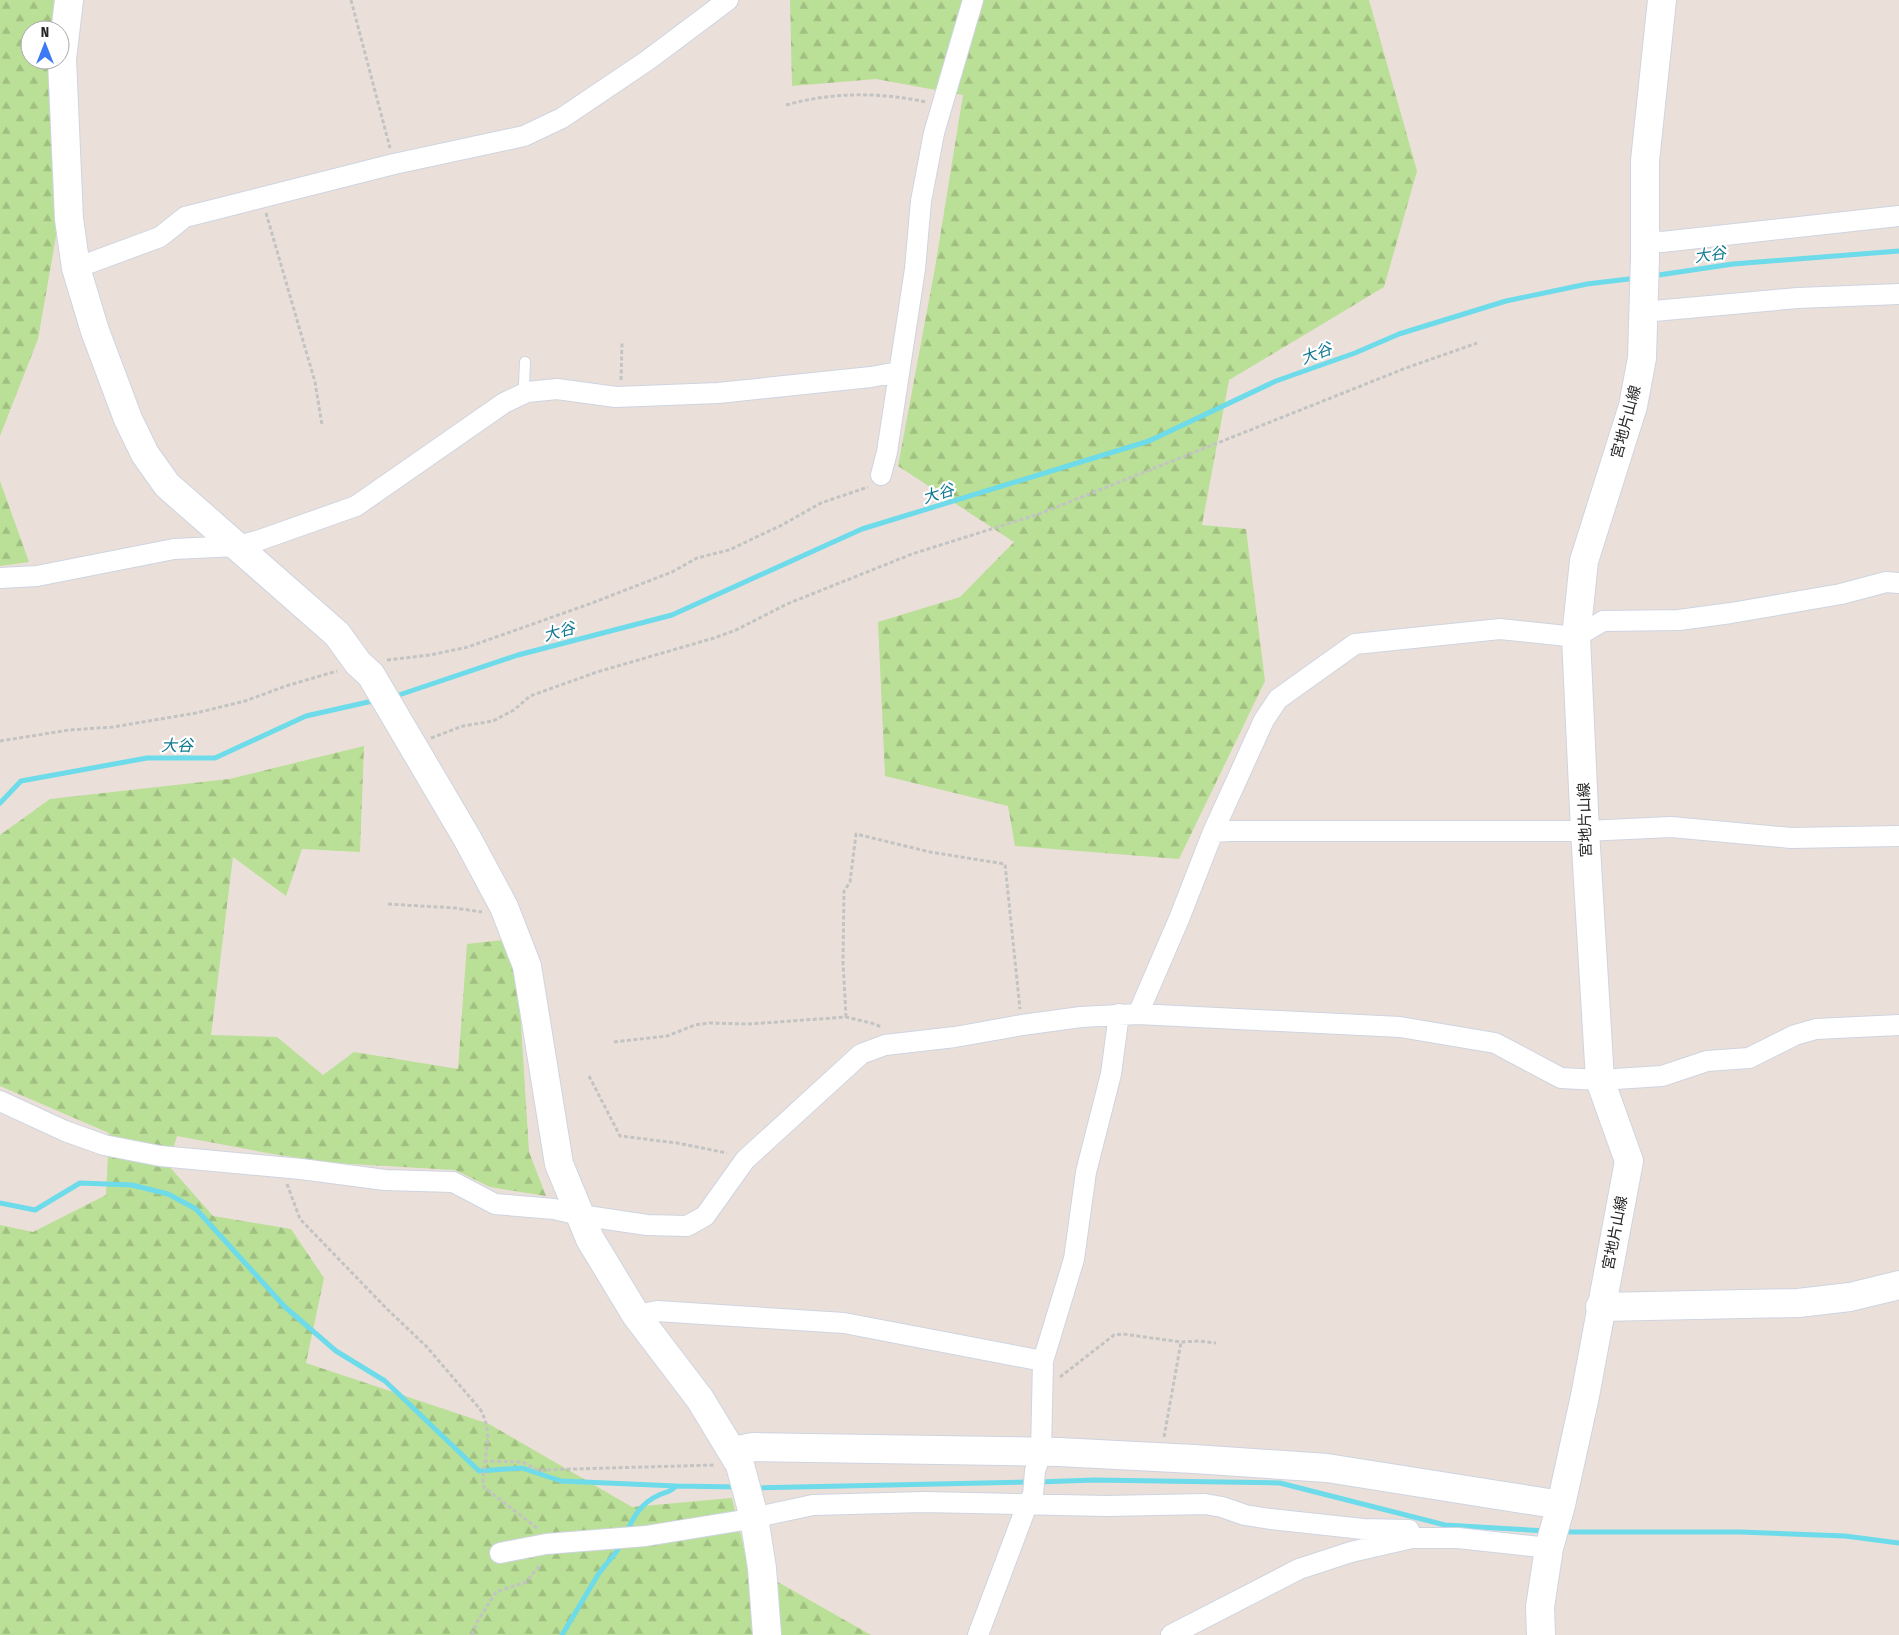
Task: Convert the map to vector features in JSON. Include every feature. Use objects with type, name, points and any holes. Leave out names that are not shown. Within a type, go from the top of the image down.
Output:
[{"type":"street","points":[[69,0],[62,59],[69,219],[76,268],[95,330],[128,419],[145,454],[167,485],[337,634],[364,669],[467,838],[504,907],[527,966],[559,1164],[590,1239],[636,1314],[700,1399],[737,1458],[754,1517],[762,1568],[767,1635]]},
{"type":"street","points":[[76,268],[160,237],[185,217],[394,164],[524,136],[562,118],[648,60],[728,0]]},
{"type":"street","points":[[881,475],[887,452],[915,269],[921,201],[934,133],[973,0]]},
{"type":"street","name":"宮地片山線","points":[[1541,1635],[1540,1607],[1549,1548],[1560,1511],[1586,1388],[1629,1161],[1600,1080],[1585,831],[1576,637],[1584,561],[1633,406],[1642,358],[1645,161],[1662,0]]},
{"type":"street","points":[[1645,249],[1662,242],[1899,216]]},
{"type":"street","points":[[1643,308],[1798,298],[1899,294]]},
{"type":"street","points":[[0,578],[37,576],[174,549],[238,546],[260,540],[356,506],[504,403],[527,392],[557,389],[621,397],[718,392],[871,377],[898,372]]},
{"type":"street","points":[[978,1635],[1027,1505],[1033,1495],[1035,1471],[1041,1452],[1043,1361],[1074,1259],[1086,1172],[1110,1074],[1128,1014],[1179,919],[1213,832],[1264,720],[1278,699],[1354,644],[1500,629],[1576,637],[1604,621],[1679,620],[1841,594],[1886,582],[1899,583]]},
{"type":"street","points":[[1213,832],[1585,831],[1671,827],[1791,838],[1899,836]]},
{"type":"street","points":[[0,1101],[65,1132],[104,1145],[160,1156],[281,1169],[301,1169],[385,1180],[453,1182],[495,1204],[554,1209],[580,1215],[647,1225],[687,1226],[704,1216],[745,1160],[861,1054],[885,1044],[955,1037],[1022,1025],[1128,1014],[1400,1027],[1495,1043],[1561,1078],[1600,1080],[1662,1076],[1707,1062],[1749,1058],[1795,1035],[1816,1029],[1899,1025]]},
{"type":"street","points":[[1600,1307],[1798,1303],[1850,1297],[1899,1285]]},
{"type":"street","points":[[636,1314],[657,1311],[844,1323],[1043,1361]]},
{"type":"street","points":[[737,1458],[753,1447],[1041,1452],[1161,1457],[1327,1468],[1560,1511]]},
{"type":"street","points":[[500,1553],[546,1544],[646,1536],[813,1505],[924,1502],[1106,1506],[1205,1504],[1222,1506],[1245,1515],[1270,1519],[1364,1529],[1409,1530],[1412,1538]]},
{"type":"street","points":[[1171,1635],[1299,1568],[1351,1552],[1412,1538],[1458,1538],[1549,1548]]},
{"type":"lane","points":[[525,362],[524,384],[527,392]]},
{"type":"path","points":[[351,0],[394,164]]},
{"type":"path","points":[[786,105],[829,96],[864,95],[888,96],[942,105]]},
{"type":"path","points":[[261,198],[315,382],[322,425]]},
{"type":"path","points":[[621,397],[622,343]]},
{"type":"path","points":[[406,736],[493,720],[514,710],[530,696],[597,672],[736,630],[787,604],[912,554],[1048,511],[1406,368],[1477,343]]},
{"type":"path","points":[[0,741],[69,730],[112,727],[196,713],[245,701],[286,686],[334,672],[364,669],[468,647],[592,604],[672,572],[698,558],[729,550],[782,525],[822,503],[863,490],[872,485],[881,475]]},
{"type":"path","points":[[846,1017],[843,962],[844,891],[850,882],[856,834],[930,852],[1005,864],[1022,1025]]},
{"type":"path","points":[[388,904],[455,908],[483,912],[504,907]]},
{"type":"path","points":[[614,1042],[667,1036],[695,1025],[749,1024],[846,1017],[876,1024],[889,1031],[900,1043]]},
{"type":"path","points":[[588,1076],[620,1136],[687,1145],[743,1156],[745,1160]]},
{"type":"path","points":[[281,1169],[300,1219],[387,1309],[426,1346],[480,1409],[486,1420],[488,1433],[484,1461],[483,1485],[485,1488],[558,1544],[526,1582],[496,1592],[477,1622],[472,1635]]},
{"type":"path","points":[[1041,1394],[1114,1335],[1122,1334],[1181,1342],[1199,1341],[1216,1343]]},
{"type":"path","points":[[1161,1457],[1181,1342]]},
{"type":"path","points":[[484,1461],[522,1462],[538,1470],[737,1458]]},
{"type":"green space","points":[[0,0],[56,0],[52,20],[20,20],[20,70],[53,70],[58,225],[38,339],[0,436]]},
{"type":"green space","points":[[790,0],[1369,0],[1417,171],[1384,287],[1229,380],[1202,525],[1246,529],[1265,681],[1179,859],[1015,846],[1008,806],[885,776],[878,622],[960,597],[1014,542],[898,466],[935,268],[963,95],[876,79],[792,86]]},
{"type":"green space","points":[[0,481],[29,562],[0,566]]},
{"type":"green space","points":[[364,746],[360,852],[302,849],[286,896],[233,857],[211,1035],[277,1037],[323,1075],[354,1052],[458,1069],[467,944],[503,940],[518,977],[529,1152],[546,1196],[490,1187],[455,1170],[334,1163],[177,1136],[168,1165],[213,1216],[291,1229],[324,1278],[306,1363],[489,1424],[632,1507],[732,1498],[748,1565],[871,1635],[0,1635],[0,1225],[33,1232],[106,1195],[109,1133],[0,1086],[0,835],[50,799],[229,779]]},
{"type":"waterway","name":"大谷","points":[[1652,276],[1733,264],[1899,251]]},
{"type":"waterway","name":"大谷","points":[[393,697],[518,655],[672,615],[862,529],[1149,441],[1276,381],[1355,353],[1399,334],[1506,301],[1587,284],[1637,278]]},
{"type":"waterway","name":"大谷","points":[[0,803],[21,781],[147,758],[215,758],[306,716],[377,700]]},
{"type":"waterway","points":[[0,1203],[35,1210],[80,1183],[132,1185],[168,1194],[196,1209],[285,1307],[336,1351],[385,1381],[479,1471],[522,1468],[561,1481],[737,1487]]},
{"type":"waterway","points":[[1038,1482],[1095,1480],[1280,1483],[1445,1525],[1547,1531]]},
{"type":"waterway","points":[[756,1488],[1030,1482]]},
{"type":"waterway","points":[[626,1533],[635,1516],[647,1502],[676,1486]]},
{"type":"waterway","points":[[1563,1532],[1740,1532],[1845,1536],[1899,1543]]},
{"type":"waterway","points":[[562,1635],[599,1573],[617,1551],[621,1543]]}]
